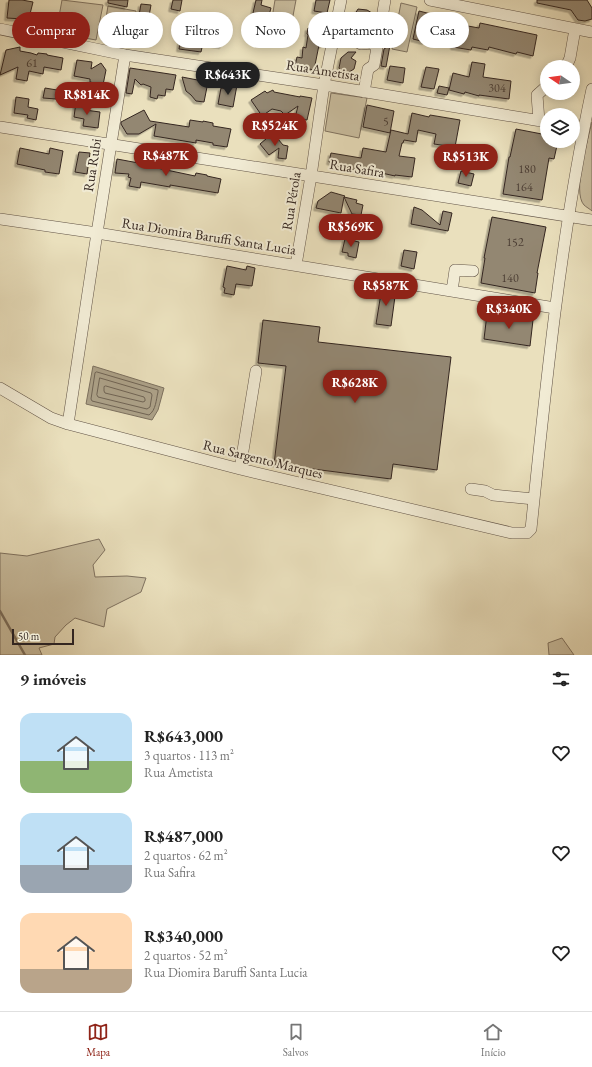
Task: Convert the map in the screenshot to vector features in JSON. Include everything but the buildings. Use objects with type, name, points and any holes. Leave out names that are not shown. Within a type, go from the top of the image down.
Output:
[{"type":"street","name":"Rua Pérola","points":[[339,12],[341,0]]},
{"type":"street","points":[[383,12],[385,0]]},
{"type":"street","points":[[430,0],[592,32]]},
{"type":"street","name":"Rua Ametista","points":[[0,29],[125,55],[324,85],[540,121]]},
{"type":"street","points":[[569,60],[575,29]]},
{"type":"street","name":"Rua Pérola","points":[[296,265],[324,85],[332,48]]},
{"type":"street","points":[[364,92],[368,69],[374,65],[376,48]]},
{"type":"street","name":"Rua Rubi","points":[[68,424],[125,55]]},
{"type":"street","points":[[580,122],[592,89]]},
{"type":"street","points":[[540,92],[537,95],[540,108]]},
{"type":"street","name":"Rua Safira","points":[[0,127],[592,220]]},
{"type":"street","points":[[471,489],[485,491],[495,488],[534,495],[555,308],[576,148]]},
{"type":"street","name":"Rua Diomira Baruffi Santa Lucia","points":[[0,219],[97,233],[555,308]]},
{"type":"street","points":[[452,291],[455,270],[473,271]]},
{"type":"street","points":[[240,470],[256,371]]},
{"type":"street","name":"Rua Sargento Marques","points":[[0,388],[51,418],[68,424],[240,470],[512,533],[527,533],[531,529],[534,495]]},
{"type":"shaded area","points":[[62,0],[103,5],[102,12],[98,12],[98,30],[96,40],[90,39],[90,12],[60,12]]},
{"type":"shaded area","points":[[275,0],[296,0],[294,12],[273,12]]},
{"type":"shaded area","points":[[401,3],[417,7],[408,48],[408,12],[399,12]]},
{"type":"shaded area","points":[[108,6],[136,11],[136,12],[107,12]]},
{"type":"shaded area","points":[[392,48],[408,48],[407,52]]},
{"type":"shaded area","points":[[331,93],[367,98],[359,138],[325,131]]},
{"type":"shaded area","points":[[592,122],[592,211],[584,205],[581,198],[580,178]]},
{"type":"shaded area","points":[[99,539],[105,550],[93,565],[95,577],[127,576],[146,578],[141,592],[107,609],[104,627],[75,618],[55,637],[54,644],[39,648],[42,655],[0,655],[0,553],[27,556]]},
{"type":"shaded area","points":[[562,638],[574,655],[549,655],[548,643]]},
{"type":"water","points":[[93,366],[164,388],[158,410],[152,420],[86,404]]},
{"type":"waterway","points":[[0,611],[25,655]]}]
